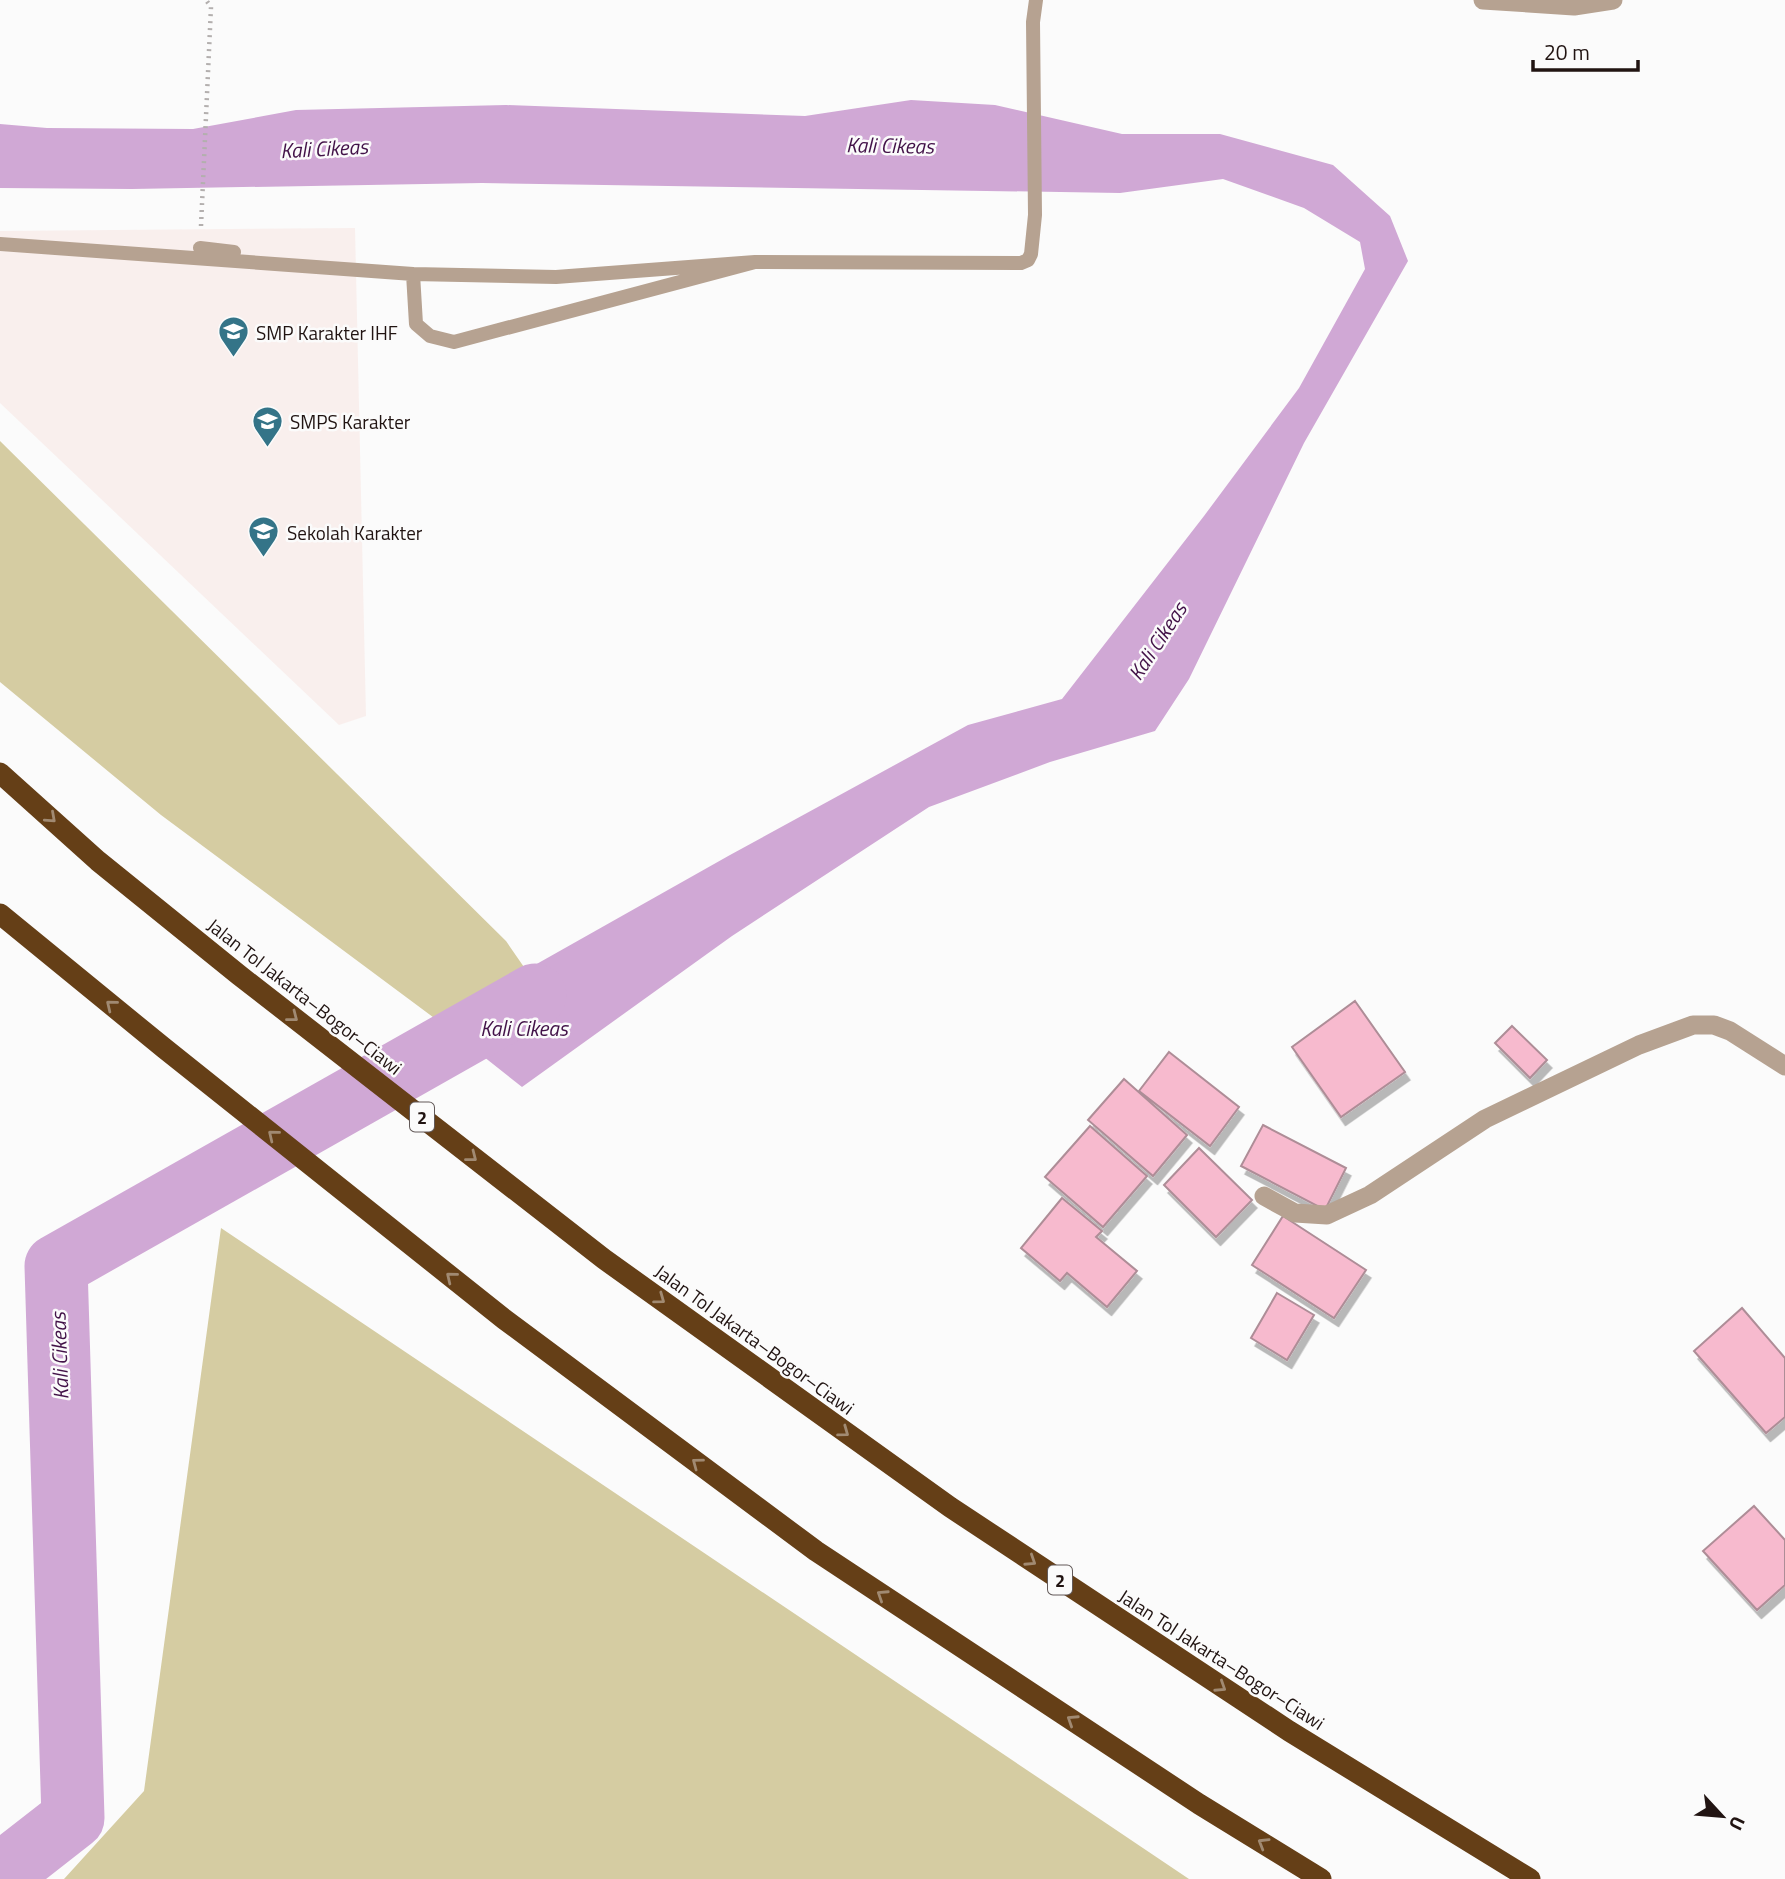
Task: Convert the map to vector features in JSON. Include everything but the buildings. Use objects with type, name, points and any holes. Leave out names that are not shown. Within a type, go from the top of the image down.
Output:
[{"type":"highway","name":"Jalan Tol Jakarta–Bogor–Ciawi","points":[[0,773],[98,861],[239,975],[604,1259],[961,1515],[1289,1731],[1530,1879]]},
{"type":"highway","points":[[0,914],[504,1319],[816,1551],[1199,1804],[1321,1879]]},
{"type":"street","points":[[1483,0],[1573,3],[1613,0]]},
{"type":"street","points":[[1264,1196],[1295,1213],[1327,1215],[1370,1195],[1485,1119],[1639,1045],[1693,1026],[1714,1024],[1730,1031],[1785,1066]]},
{"type":"lane","points":[[0,244],[412,274],[556,277],[755,262],[1021,263],[1028,260],[1031,254],[1035,215],[1036,0]]},
{"type":"lane","points":[[200,248],[412,274]]},
{"type":"lane","points":[[412,274],[416,324],[430,336],[454,342],[755,262]]},
{"type":"path","points":[[202,219],[211,36],[211,7],[206,0]]},
{"type":"shaded area","name":"Sekolah Karakter","points":[[355,228],[366,716],[339,725],[0,403],[0,231]]},
{"type":"shaded area","points":[[0,441],[506,941],[526,970],[445,1026],[161,815],[0,682]]},
{"type":"shaded area","points":[[221,1228],[1189,1879],[64,1879],[144,1791]]},
{"type":"water","points":[[911,100],[995,105],[1122,134],[1220,134],[1333,165],[1390,216],[1408,261],[1304,443],[1189,679],[1155,731],[1050,762],[929,807],[732,936],[522,1087],[445,1026],[526,970],[968,725],[1062,699],[1299,388],[1365,269],[1360,242],[1304,208],[1223,179],[1120,193],[482,183],[132,189],[0,188],[0,124],[47,128],[193,129],[296,110],[506,105],[805,116]]},
{"type":"waterway","name":"Kali Cikeas","points":[[0,1875],[73,1818],[56,1266],[535,995]]},
{"type":"place","name":"SMP Karakter IHF","points":[[233,359]]},
{"type":"place","name":"SMPS Karakter","points":[[267,448]]},
{"type":"place","name":"Sekolah Karakter","points":[[264,559]]}]
